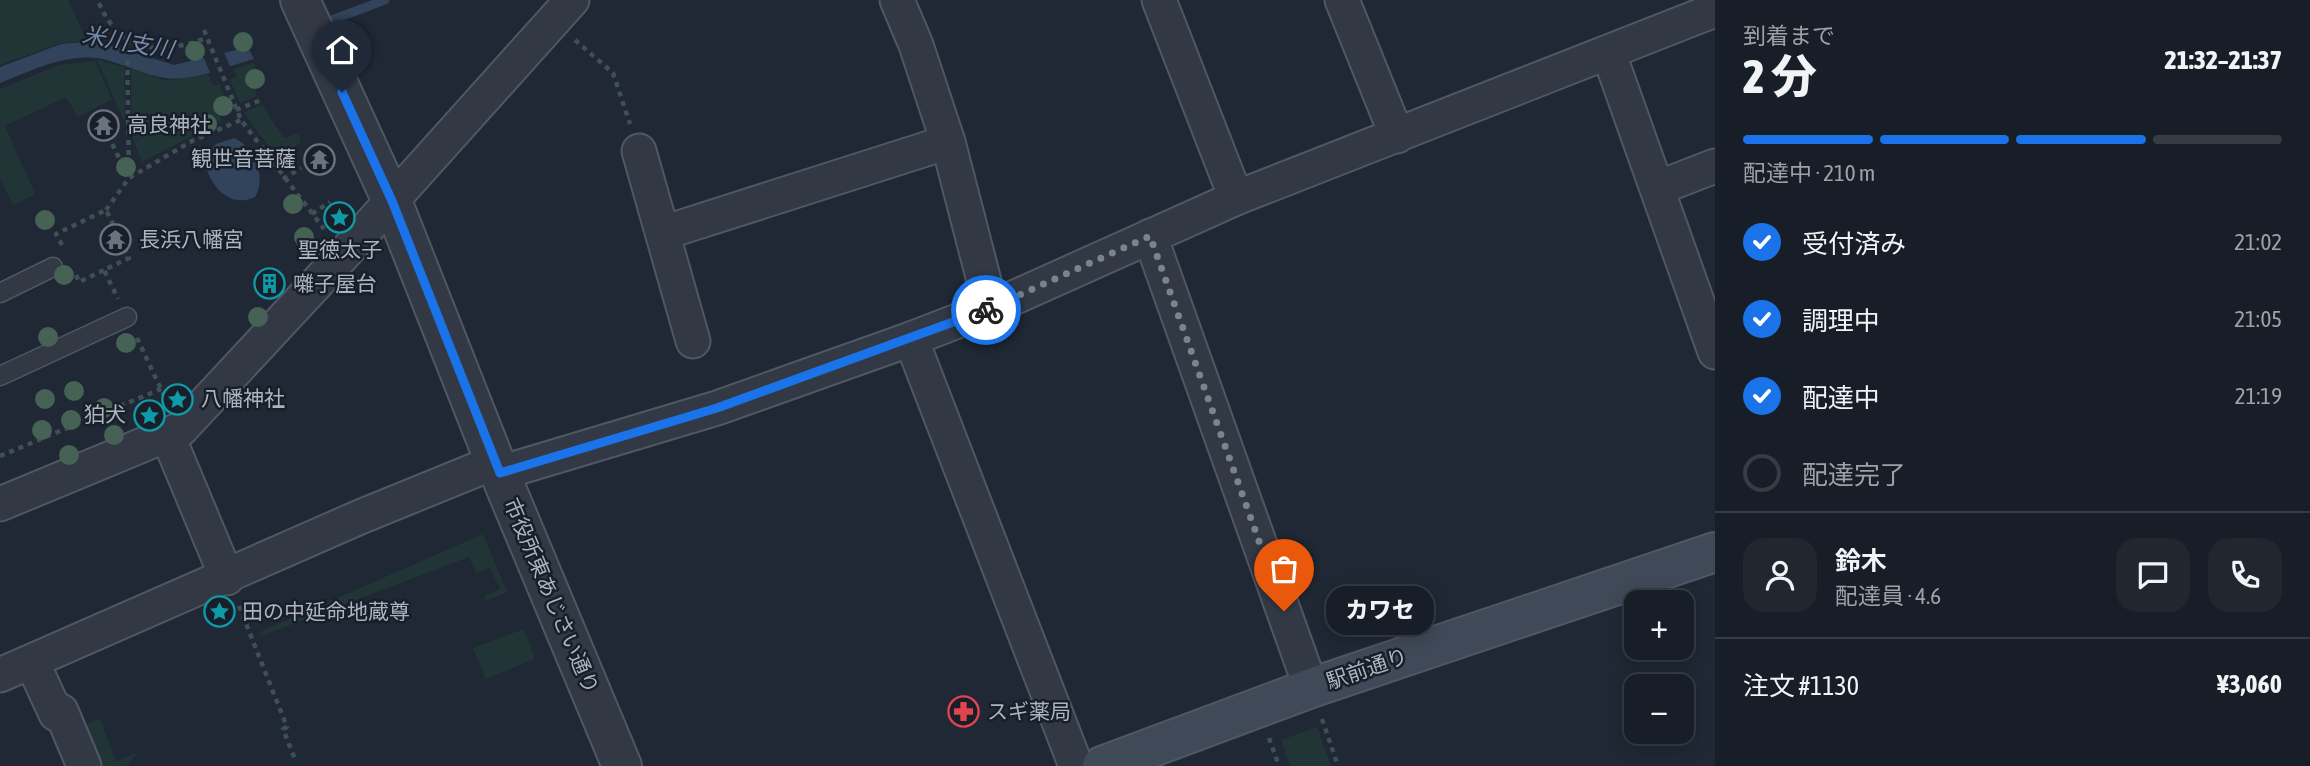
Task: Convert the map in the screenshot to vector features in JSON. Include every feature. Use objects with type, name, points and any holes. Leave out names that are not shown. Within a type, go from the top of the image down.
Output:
[{"type":"main road","name":"駅前通り","points":[[1102,766],[1316,701],[1715,552]]},
{"type":"street","name":"市役所東あじさい通り","points":[[300,0],[392,201],[497,467],[622,766]]},
{"type":"street","points":[[897,0],[916,46],[948,142],[991,307]]},
{"type":"street","points":[[1159,0],[1236,198]]},
{"type":"street","points":[[1342,0],[1397,136]]},
{"type":"street","points":[[0,676],[360,517],[497,467],[717,408],[911,339],[991,307],[1236,198],[1609,54],[1715,10]]},
{"type":"street","points":[[0,504],[174,432],[392,201],[563,11]]},
{"type":"street","points":[[1609,54],[1715,352]]},
{"type":"street","points":[[663,233],[948,142]]},
{"type":"street","points":[[639,151],[694,341]]},
{"type":"street","points":[[1658,188],[1715,166]]},
{"type":"street","points":[[1150,236],[1316,701]]},
{"type":"street","points":[[911,339],[1076,766]]},
{"type":"street","points":[[174,432],[227,578]]},
{"type":"street","points":[[32,662],[57,714],[61,711],[84,766]]},
{"type":"lane","points":[[0,293],[61,262]]},
{"type":"lane","points":[[0,376],[127,317]]},
{"type":"path","points":[[99,3],[112,29],[127,40],[153,48],[171,48],[207,38]]},
{"type":"path","points":[[563,11],[613,73],[639,151]]},
{"type":"path","points":[[204,30],[241,120],[283,179],[324,229]]},
{"type":"path","points":[[127,40],[129,178]]},
{"type":"path","points":[[236,110],[261,100]]},
{"type":"path","points":[[61,262],[56,234],[106,210],[129,178],[192,141],[241,120]]},
{"type":"path","points":[[108,135],[129,178]]},
{"type":"path","points":[[283,179],[301,168]]},
{"type":"path","points":[[312,214],[330,202]]},
{"type":"path","points":[[74,270],[79,282],[129,258],[106,210]]},
{"type":"path","points":[[77,214],[80,222]]},
{"type":"path","points":[[104,270],[161,389],[174,432]]},
{"type":"path","points":[[0,456],[161,389]]},
{"type":"path","points":[[227,578],[287,727],[283,729],[296,762]]},
{"type":"path","points":[[1316,701],[1338,766]]},
{"type":"path","points":[[1268,733],[1279,766]]},
{"type":"shaded area","points":[[0,0],[68,0],[87,41],[61,43],[0,65]]},
{"type":"shaded area","points":[[97,60],[124,67],[125,123]]},
{"type":"shaded area","points":[[95,61],[112,99],[78,117],[66,97],[5,126],[35,194],[13,205],[0,178],[0,89],[59,65]]},
{"type":"shaded area","points":[[254,63],[260,83],[253,86],[257,96],[240,103],[230,80],[237,77],[234,69]]},
{"type":"shaded area","points":[[131,69],[167,81],[208,74],[213,86],[220,84],[228,107],[219,112],[222,121],[142,162],[132,136]]},
{"type":"shaded area","points":[[262,105],[284,138],[298,133],[301,142],[290,151],[297,164],[285,170],[244,112]]},
{"type":"shaded area","points":[[483,534],[507,592],[486,601],[484,596],[500,589],[490,568],[476,573],[469,557],[261,636],[260,632]]},
{"type":"shaded area","points":[[524,629],[535,659],[486,679],[473,648]]},
{"type":"shaded area","points":[[100,719],[116,761],[139,752],[126,766],[95,766],[79,727]]},
{"type":"shaded area","points":[[1317,727],[1331,766],[1290,766],[1281,740]]},
{"type":"water","points":[[84,42],[114,46],[174,65],[248,47],[254,59],[199,76],[176,79],[149,74],[103,59],[76,58],[50,64],[0,83],[0,67],[61,44]]},
{"type":"water","points":[[234,138],[253,155],[259,172],[260,181],[255,197],[245,200],[236,200],[220,192],[209,176],[204,157],[216,144]]},
{"type":"pier","points":[[223,50],[231,69],[211,75],[203,56]]},
{"type":"waterway","name":"米川支川","points":[[329,21],[385,0]]},
{"type":"way so far","points":[[986,310],[1150,236],[1284,611]]},
{"type":"place","name":"高良神社","points":[[104,125]]},
{"type":"place","name":"観世音菩薩","points":[[319,159]]},
{"type":"place","name":"聖徳太子","points":[[340,218]]},
{"type":"place","name":"長浜八幡宮","points":[[116,240]]},
{"type":"place","name":"囃子屋台","points":[[270,284]]},
{"type":"place","name":"八幡神社","points":[[178,399]]},
{"type":"place","name":"狛犬","points":[[149,415]]},
{"type":"place","name":"カワセ","points":[[1284,611]]},
{"type":"place","name":"田の中延命地蔵尊","points":[[219,612]]},
{"type":"place","name":"スギ薬局","points":[[964,712]]},
{"type":"route","points":[[342,92],[392,201],[500,473],[717,408],[986,310]]}]
